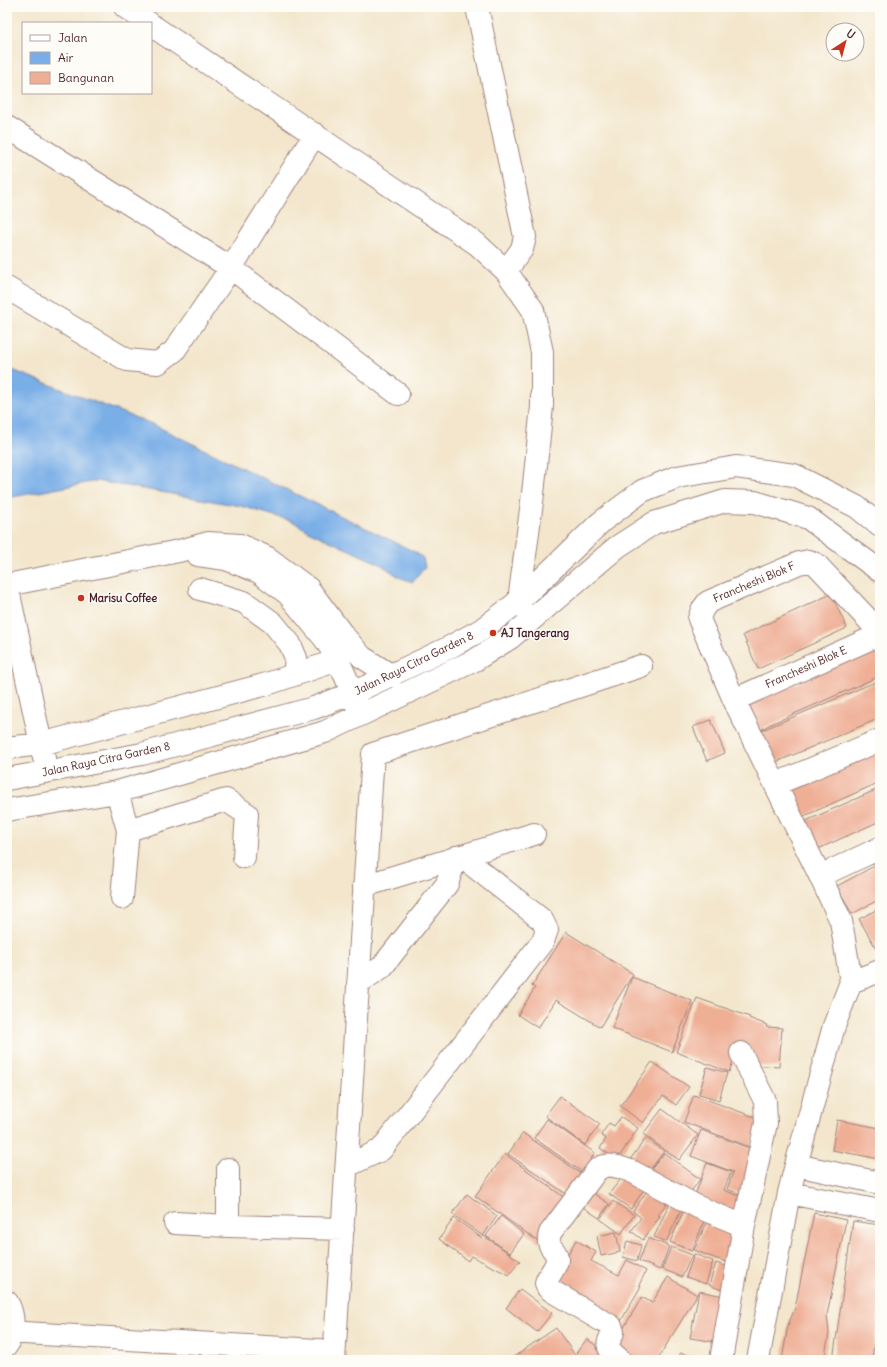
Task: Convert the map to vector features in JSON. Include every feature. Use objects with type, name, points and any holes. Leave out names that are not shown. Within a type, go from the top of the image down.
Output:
[{"type":"street","points":[[125,7],[147,22]]},
{"type":"street","points":[[477,7],[524,237],[522,249],[506,270]]},
{"type":"street","points":[[152,25],[477,244],[506,270],[533,310],[542,352],[542,406],[533,494],[519,601],[530,621]]},
{"type":"street","points":[[7,127],[231,268],[398,394]]},
{"type":"street","points":[[7,288],[127,360],[158,363],[174,351],[231,268],[315,134]]},
{"type":"street","name":"Jalan Raya Citra Garden 8","points":[[7,779],[142,754],[314,708],[392,676],[481,630],[519,601],[601,522],[642,491],[677,477],[736,467],[794,475],[857,507],[880,526]]},
{"type":"street","name":"Jalan Raya Citra Garden 8","points":[[7,810],[117,792],[326,732],[475,660],[510,638],[617,547],[654,523],[725,501],[755,502],[808,518],[880,571]]},
{"type":"street","points":[[47,772],[7,585],[179,551],[208,543],[240,545],[268,558],[308,588],[343,635],[362,657],[392,676]]},
{"type":"street","points":[[179,551],[226,559],[259,572],[288,594],[326,639],[338,660],[353,693],[360,716]]},
{"type":"street","name":"Francheshi Blok F","points":[[734,700],[699,619],[702,610],[708,602],[799,563],[809,561],[816,564],[836,585],[876,628],[877,633]]},
{"type":"street","points":[[200,589],[244,602],[273,623],[290,644],[296,658],[294,674]]},
{"type":"street","name":"Francheshi Blok E","points":[[734,700],[874,637],[877,633]]},
{"type":"street","points":[[7,748],[41,744],[267,684],[338,660]]},
{"type":"street","points":[[7,1302],[12,1311],[9,1337],[334,1355],[373,754],[641,666]]},
{"type":"street","points":[[734,700],[841,921],[851,982],[834,1026],[789,1193],[758,1360]]},
{"type":"street","points":[[776,784],[880,740]]},
{"type":"street","points":[[117,792],[128,830],[122,898]]},
{"type":"street","points":[[128,830],[226,800],[247,814],[244,857]]},
{"type":"street","points":[[364,886],[534,834]]},
{"type":"street","points":[[820,876],[880,848]]},
{"type":"street","points":[[358,983],[382,967],[447,884],[459,856]]},
{"type":"street","points":[[347,1166],[382,1150],[544,941],[547,930],[542,920],[459,856]]},
{"type":"street","points":[[851,982],[880,971]]},
{"type":"street","points":[[721,1360],[744,1226],[766,1123],[765,1101],[741,1053]]},
{"type":"street","points":[[796,1165],[880,1183]]},
{"type":"street","points":[[620,1360],[612,1354],[608,1348],[613,1332],[611,1326],[552,1291],[546,1283],[557,1260],[556,1255],[549,1245],[548,1239],[550,1233],[597,1170],[604,1166],[612,1166],[633,1172],[698,1208],[744,1226]]},
{"type":"street","points":[[228,1169],[228,1226]]},
{"type":"street","points":[[789,1193],[880,1211]]},
{"type":"street","points":[[175,1223],[343,1229]]},
{"type":"water","points":[[7,368],[152,424],[415,552],[423,558],[425,567],[413,582],[401,578],[380,564],[310,532],[292,521],[241,506],[97,481],[7,498]]},
{"type":"building","points":[[831,594],[847,628],[758,669],[743,635]]},
{"type":"building","points":[[880,645],[880,676],[769,725],[759,731],[747,706]]},
{"type":"building","points":[[880,680],[880,718],[774,763],[760,731]]},
{"type":"building","points":[[711,720],[725,753],[707,761],[693,727]]},
{"type":"building","points":[[880,750],[880,782],[802,817],[790,791]]},
{"type":"building","points":[[880,788],[880,821],[818,849],[806,821]]},
{"type":"building","points":[[880,863],[880,899],[852,914],[837,886]]},
{"type":"building","points":[[880,908],[880,948],[877,950],[859,919]]},
{"type":"building","points":[[566,932],[633,974],[600,1027],[556,1000],[538,1028],[518,1015],[535,988],[532,986]]},
{"type":"building","points":[[632,977],[692,1001],[672,1052],[612,1028]]},
{"type":"building","points":[[697,998],[750,1017],[749,1018],[767,1025],[766,1027],[782,1028],[779,1067],[752,1065],[753,1051],[739,1046],[729,1072],[676,1052]]},
{"type":"building","points":[[652,1062],[689,1087],[676,1105],[663,1096],[643,1123],[620,1106]]},
{"type":"building","points":[[707,1067],[727,1073],[719,1100],[699,1094]]},
{"type":"building","points":[[694,1095],[760,1119],[750,1147],[684,1122]]},
{"type":"building","points":[[560,1096],[600,1124],[585,1145],[545,1116]]},
{"type":"building","points":[[662,1109],[698,1135],[679,1160],[643,1134]]},
{"type":"building","points":[[621,1117],[638,1128],[617,1160],[600,1148],[606,1139],[601,1135],[609,1123],[614,1126]]},
{"type":"building","points":[[547,1119],[595,1153],[582,1172],[534,1138]]},
{"type":"building","points":[[837,1120],[880,1128],[880,1159],[832,1150]]},
{"type":"building","points":[[701,1130],[757,1151],[748,1197],[727,1189],[733,1172],[691,1156]]},
{"type":"building","points":[[523,1133],[586,1177],[572,1198],[508,1154]]},
{"type":"building","points":[[646,1138],[664,1151],[647,1174],[629,1161]]},
{"type":"building","points":[[664,1153],[700,1179],[685,1200],[648,1174]]},
{"type":"building","points":[[505,1154],[569,1201],[539,1242],[475,1196]]},
{"type":"building","points":[[707,1163],[731,1172],[724,1190],[749,1200],[743,1221],[692,1203]]},
{"type":"building","points":[[627,1171],[647,1185],[631,1209],[609,1194]]},
{"type":"building","points":[[652,1184],[672,1196],[658,1215],[660,1216],[643,1240],[631,1231],[641,1218],[633,1211]]},
{"type":"building","points":[[590,1191],[609,1204],[599,1218],[580,1205]]},
{"type":"building","points":[[467,1194],[497,1216],[483,1236],[452,1214]]},
{"type":"building","points":[[672,1198],[684,1204],[666,1242],[654,1237]]},
{"type":"building","points":[[613,1201],[634,1215],[621,1234],[600,1219]]},
{"type":"building","points":[[686,1205],[707,1214],[692,1251],[670,1242]]},
{"type":"building","points":[[814,1213],[846,1220],[827,1315],[829,1333],[824,1360],[782,1360],[788,1325],[795,1308]]},
{"type":"building","points":[[710,1215],[743,1230],[733,1264],[694,1250]]},
{"type":"building","points":[[501,1216],[524,1234],[510,1253],[486,1236]]},
{"type":"building","points":[[454,1218],[482,1238],[484,1236],[520,1261],[509,1275],[471,1256],[468,1261],[439,1239]]},
{"type":"building","points":[[853,1221],[880,1225],[880,1305],[872,1360],[833,1360]]},
{"type":"building","points":[[616,1232],[620,1252],[601,1256],[597,1236]]},
{"type":"building","points":[[648,1238],[669,1246],[660,1270],[639,1261]]},
{"type":"building","points":[[576,1240],[596,1252],[591,1261],[619,1275],[627,1260],[646,1271],[639,1285],[641,1286],[621,1321],[551,1283]]},
{"type":"building","points":[[627,1241],[641,1245],[637,1261],[623,1257]]},
{"type":"building","points":[[671,1247],[692,1255],[682,1277],[662,1269]]},
{"type":"building","points":[[694,1254],[713,1261],[706,1284],[686,1277]]},
{"type":"building","points":[[716,1263],[735,1269],[730,1293],[709,1285]]},
{"type":"building","points":[[668,1277],[697,1295],[657,1360],[624,1360],[611,1349],[642,1297],[652,1303]]},
{"type":"building","points":[[520,1289],[552,1313],[537,1332],[506,1308]]},
{"type":"building","points":[[699,1291],[729,1297],[722,1343],[690,1338]]},
{"type":"building","points":[[556,1328],[577,1358],[575,1360],[509,1360]]},
{"type":"building","points":[[587,1339],[610,1356],[611,1360],[586,1360],[576,1353]]},
{"type":"building","points":[[680,1353],[700,1359],[700,1360],[678,1360]]},
{"type":"place","name":"Marisu Coffee","points":[[81,598]]},
{"type":"place","name":"AJ Tangerang","points":[[493,633]]}]
